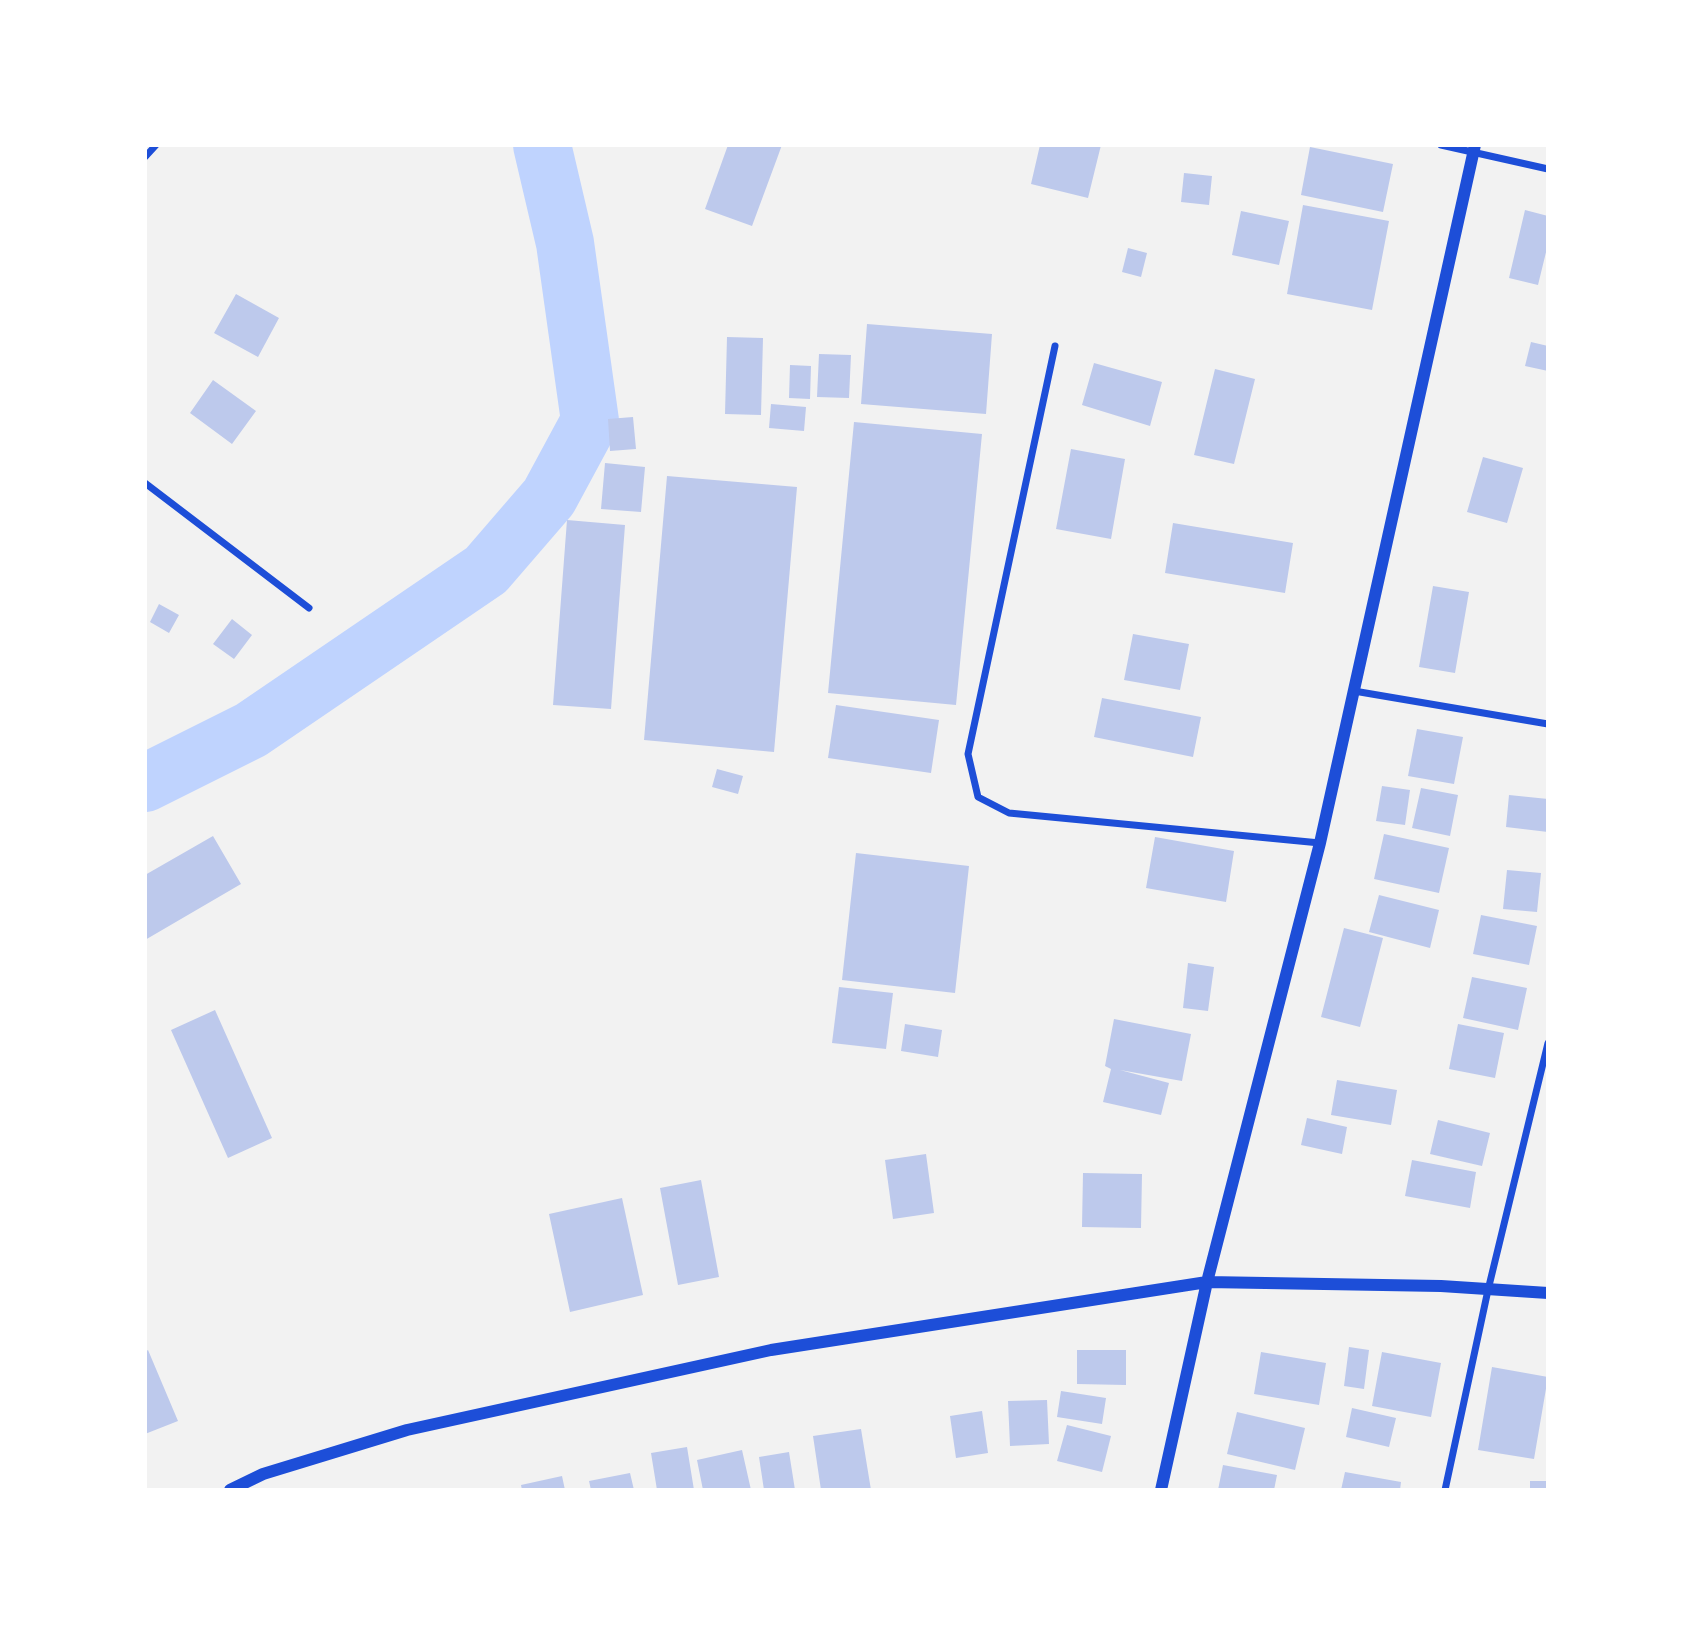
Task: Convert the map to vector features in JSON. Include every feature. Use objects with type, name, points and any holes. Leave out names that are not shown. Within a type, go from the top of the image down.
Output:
[{"type":"street","points":[[145,157],[156,145]]},
{"type":"street","points":[[1441,145],[1474,148],[1548,169]]},
{"type":"street","points":[[1161,1490],[1207,1282],[1320,843],[1474,148]]},
{"type":"street","points":[[1055,346],[968,754],[978,797],[1009,813],[1320,843]]},
{"type":"street","points":[[145,483],[309,608]]},
{"type":"street","points":[[1354,691],[1548,724]]},
{"type":"street","points":[[1445,1490],[1488,1290],[1548,1043]]},
{"type":"street","points":[[230,1490],[263,1474],[407,1430],[771,1350],[1207,1282],[1441,1286],[1548,1293]]},
{"type":"building","points":[[728,145],[782,145],[752,226],[705,209]]},
{"type":"building","points":[[1040,145],[1101,145],[1088,198],[1031,184]]},
{"type":"building","points":[[1310,147],[1393,164],[1383,212],[1301,195]]},
{"type":"building","points":[[1184,173],[1212,176],[1209,205],[1181,202]]},
{"type":"building","points":[[1303,205],[1389,221],[1372,310],[1287,294]]},
{"type":"building","points":[[1525,210],[1548,216],[1548,244],[1538,285],[1509,278]]},
{"type":"building","points":[[1241,211],[1289,221],[1279,265],[1232,255]]},
{"type":"building","points":[[1128,248],[1147,253],[1141,277],[1122,272]]},
{"type":"building","points":[[236,294],[279,318],[258,357],[214,333]]},
{"type":"building","points":[[867,324],[992,334],[986,414],[861,404]]},
{"type":"building","points":[[727,337],[763,338],[761,415],[725,414]]},
{"type":"building","points":[[1531,342],[1548,346],[1548,371],[1525,366]]},
{"type":"building","points":[[819,354],[851,355],[849,398],[817,397]]},
{"type":"building","points":[[1094,363],[1162,382],[1150,426],[1082,405]]},
{"type":"building","points":[[790,365],[811,366],[810,399],[789,398]]},
{"type":"building","points":[[1215,369],[1255,379],[1234,464],[1194,455]]},
{"type":"building","points":[[213,380],[256,411],[232,444],[190,413]]},
{"type":"building","points":[[771,404],[806,407],[804,431],[769,428]]},
{"type":"building","points":[[633,417],[636,449],[610,451],[608,419]]},
{"type":"building","points":[[854,422],[982,434],[956,705],[828,693]]},
{"type":"building","points":[[1071,449],[1125,459],[1111,539],[1056,529]]},
{"type":"building","points":[[1483,457],[1523,468],[1507,523],[1467,512]]},
{"type":"building","points":[[605,463],[645,467],[641,512],[601,509]]},
{"type":"building","points":[[667,476],[797,487],[774,752],[644,740]]},
{"type":"building","points":[[567,520],[625,525],[611,709],[553,705]]},
{"type":"building","points":[[1173,523],[1293,543],[1285,593],[1165,573]]},
{"type":"building","points":[[1433,586],[1469,592],[1455,673],[1419,667]]},
{"type":"building","points":[[159,604],[179,615],[169,633],[150,622]]},
{"type":"building","points":[[232,619],[252,635],[234,659],[213,644]]},
{"type":"building","points":[[1133,634],[1189,644],[1180,690],[1124,680]]},
{"type":"building","points":[[1102,698],[1201,717],[1193,757],[1094,737]]},
{"type":"building","points":[[836,705],[939,720],[931,773],[828,758]]},
{"type":"building","points":[[1417,729],[1463,737],[1454,784],[1408,776]]},
{"type":"building","points":[[717,769],[743,776],[738,794],[712,787]]},
{"type":"building","points":[[1382,786],[1410,790],[1405,825],[1376,821]]},
{"type":"building","points":[[1421,788],[1458,795],[1450,836],[1412,828]]},
{"type":"building","points":[[1509,795],[1548,799],[1548,832],[1506,827]]},
{"type":"building","points":[[1384,834],[1449,848],[1439,893],[1374,879]]},
{"type":"building","points":[[213,836],[241,884],[145,940],[145,875]]},
{"type":"building","points":[[1155,837],[1234,851],[1226,902],[1146,888]]},
{"type":"building","points":[[856,853],[969,866],[955,993],[842,980]]},
{"type":"building","points":[[1507,870],[1541,873],[1537,912],[1503,909]]},
{"type":"building","points":[[1379,895],[1439,910],[1430,948],[1369,932]]},
{"type":"building","points":[[1481,915],[1537,926],[1529,965],[1473,954]]},
{"type":"building","points":[[1344,928],[1383,938],[1360,1027],[1321,1017]]},
{"type":"building","points":[[1188,963],[1214,967],[1208,1011],[1183,1008]]},
{"type":"building","points":[[1472,977],[1527,988],[1518,1030],[1463,1018]]},
{"type":"building","points":[[839,987],[893,993],[886,1049],[832,1043]]},
{"type":"building","points":[[215,1010],[272,1138],[228,1158],[171,1030]]},
{"type":"building","points":[[1114,1019],[1191,1034],[1182,1081],[1120,1070],[1169,1083],[1161,1115],[1103,1102],[1111,1069],[1105,1066]]},
{"type":"building","points":[[905,1024],[942,1030],[938,1057],[901,1051]]},
{"type":"building","points":[[1458,1024],[1504,1033],[1495,1078],[1449,1069]]},
{"type":"building","points":[[1337,1080],[1397,1090],[1391,1125],[1331,1115]]},
{"type":"building","points":[[1307,1118],[1347,1127],[1342,1154],[1301,1145]]},
{"type":"building","points":[[1438,1120],[1490,1133],[1482,1166],[1430,1154]]},
{"type":"building","points":[[926,1154],[934,1213],[893,1219],[885,1160]]},
{"type":"building","points":[[1412,1160],[1476,1172],[1470,1208],[1405,1196]]},
{"type":"building","points":[[1083,1173],[1142,1174],[1141,1228],[1082,1227]]},
{"type":"building","points":[[701,1180],[719,1277],[678,1285],[660,1188]]},
{"type":"building","points":[[622,1198],[643,1295],[570,1312],[549,1214]]},
{"type":"building","points":[[1349,1347],[1369,1350],[1364,1389],[1344,1386]]},
{"type":"building","points":[[148,1350],[178,1421],[145,1434],[145,1352]]},
{"type":"building","points":[[1077,1350],[1126,1350],[1126,1385],[1077,1384]]},
{"type":"building","points":[[1261,1352],[1326,1363],[1319,1405],[1254,1394]]},
{"type":"building","points":[[1382,1352],[1441,1363],[1431,1417],[1372,1406]]},
{"type":"building","points":[[1492,1367],[1548,1377],[1534,1459],[1478,1450]]},
{"type":"building","points":[[1061,1391],[1106,1398],[1102,1424],[1057,1417]]},
{"type":"building","points":[[1047,1400],[1049,1444],[1010,1446],[1008,1401]]},
{"type":"building","points":[[1352,1408],[1396,1418],[1389,1447],[1346,1437]]},
{"type":"building","points":[[982,1411],[988,1453],[956,1458],[950,1416]]},
{"type":"building","points":[[1237,1412],[1305,1428],[1295,1470],[1227,1454]]},
{"type":"building","points":[[1067,1425],[1111,1436],[1102,1472],[1057,1461]]},
{"type":"building","points":[[861,1429],[871,1490],[821,1490],[813,1436]]},
{"type":"building","points":[[687,1447],[694,1490],[657,1490],[651,1453]]},
{"type":"building","points":[[742,1450],[751,1490],[703,1490],[697,1460]]},
{"type":"building","points":[[789,1452],[795,1490],[764,1490],[759,1457]]},
{"type":"building","points":[[1223,1465],[1277,1475],[1274,1490],[1218,1490]]},
{"type":"building","points":[[1345,1472],[1401,1482],[1400,1490],[1341,1490]]},
{"type":"building","points":[[630,1473],[634,1490],[591,1490],[589,1481]]},
{"type":"building","points":[[562,1476],[565,1490],[522,1490],[521,1485]]},
{"type":"building","points":[[1530,1481],[1548,1481],[1548,1490],[1530,1490]]},
{"type":"waterway","points":[[145,783],[251,730],[486,570],[549,497],[590,421],[565,243],[542,145]]}]
